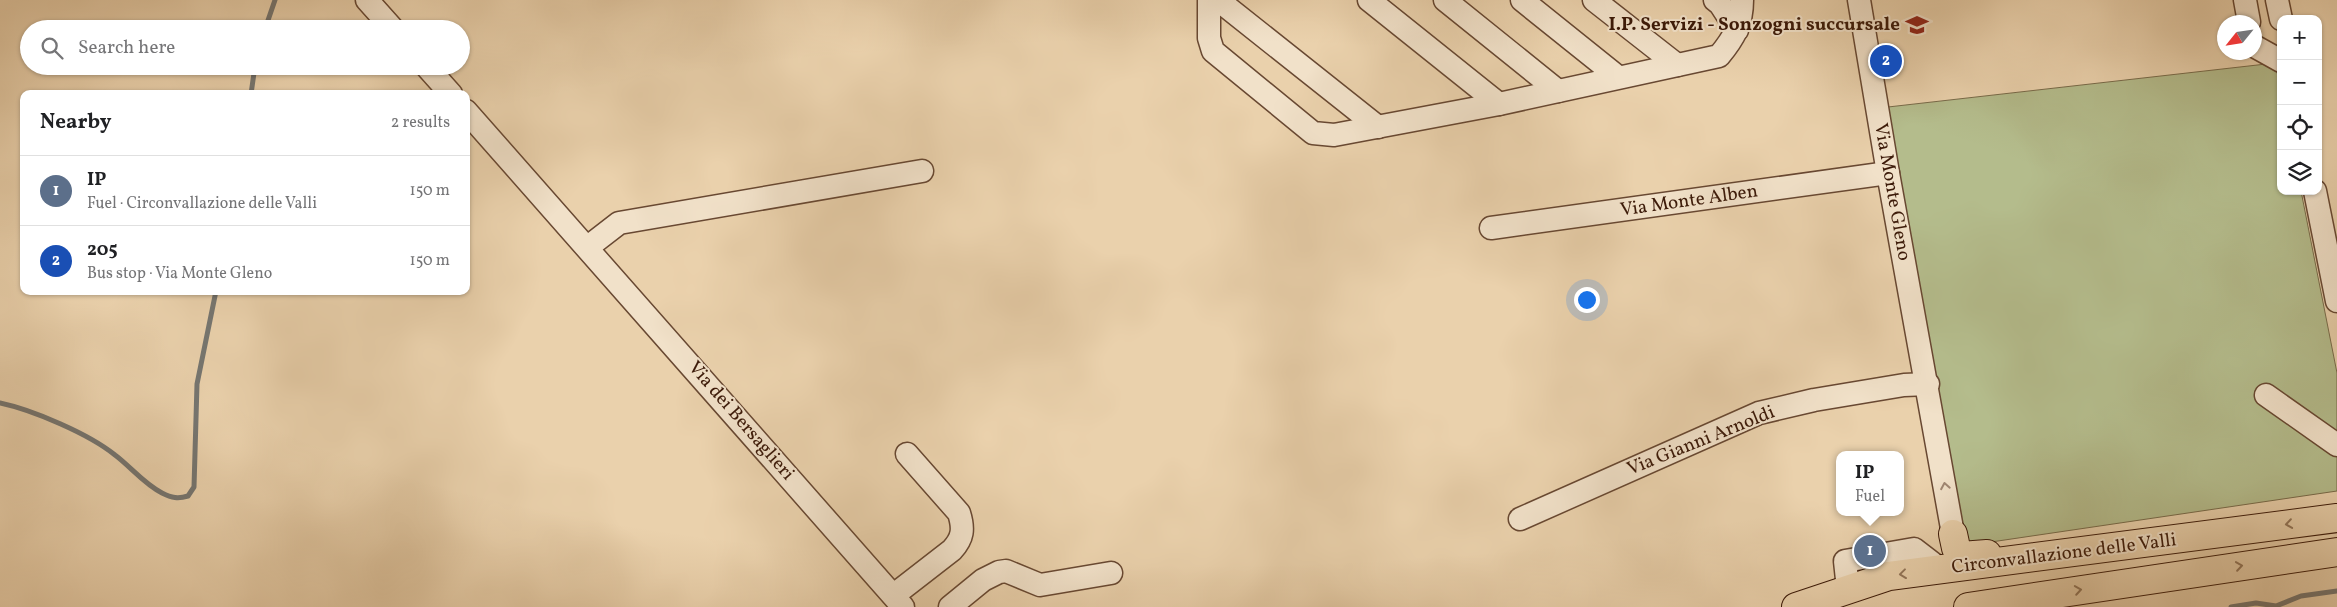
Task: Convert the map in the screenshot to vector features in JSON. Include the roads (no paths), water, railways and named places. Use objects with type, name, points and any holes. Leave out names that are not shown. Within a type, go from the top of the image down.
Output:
[{"type":"highway","points":[[2210,535],[2255,510],[2337,499]]},
{"type":"highway","name":"Circonvallazione delle Valli","points":[[1796,607],[1889,576],[2337,518]]},
{"type":"highway","points":[[1953,534],[1956,548],[1961,556],[1966,557],[2046,546],[2072,552]]},
{"type":"highway","name":"Circonvallazione delle Valli","points":[[1968,607],[2021,602],[2337,552]]},
{"type":"street","points":[[367,0],[385,20]]},
{"type":"street","points":[[1209,0],[1210,38],[1213,52],[1313,132],[1334,135],[1499,104],[1719,56],[1733,39],[1742,18],[1742,0]]},
{"type":"street","points":[[1218,0],[1378,127]]},
{"type":"street","points":[[1369,0],[1499,104]]},
{"type":"street","points":[[1445,0],[1558,91]]},
{"type":"street","points":[[1522,0],[1618,77]]},
{"type":"street","points":[[1594,0],[1677,65]]},
{"type":"street","points":[[1715,0],[1720,4],[1737,30]]},
{"type":"street","name":"Via Monte Gleno","points":[[1859,0],[1923,385],[1953,534]]},
{"type":"street","points":[[2245,0],[2248,15]]},
{"type":"street","points":[[2277,0],[2280,15]]},
{"type":"street","points":[[2262,50],[2279,60]]},
{"type":"street","points":[[434,75],[447,90]]},
{"type":"street","name":"Via dei Bersaglieri","points":[[470,115],[588,247],[898,601],[960,541],[963,525],[959,513],[907,454]]},
{"type":"street","points":[[588,247],[619,223],[922,171]]},
{"type":"street","name":"Via Monte Alben","points":[[1491,228],[1888,173]]},
{"type":"street","points":[[2316,195],[2337,301]]},
{"type":"street","name":"Via Gianni Arnoldi","points":[[1520,519],[1759,413],[1814,400],[1904,385],[1923,385]]},
{"type":"street","points":[[2266,395],[2337,445]]},
{"type":"street","points":[[950,607],[983,580],[999,572],[1006,571],[1040,585],[1111,573]]},
{"type":"waterway","points":[[268,20],[275,0]]},
{"type":"waterway","points":[[252,90],[254,75]]},
{"type":"waterway","points":[[0,403],[44,417],[91,439],[115,455],[149,485],[162,493],[175,498],[188,496],[194,487],[197,384],[215,295]]},
{"type":"waterway","points":[[2231,607],[2256,603],[2276,606],[2301,596],[2337,591]]},
{"type":"place","name":"I.P. Servizi - Sonzogni succursale","points":[[1917,25]]},
{"type":"place","name":"205","points":[[1886,61]]},
{"type":"place","name":"IP","points":[[1870,551]]}]
